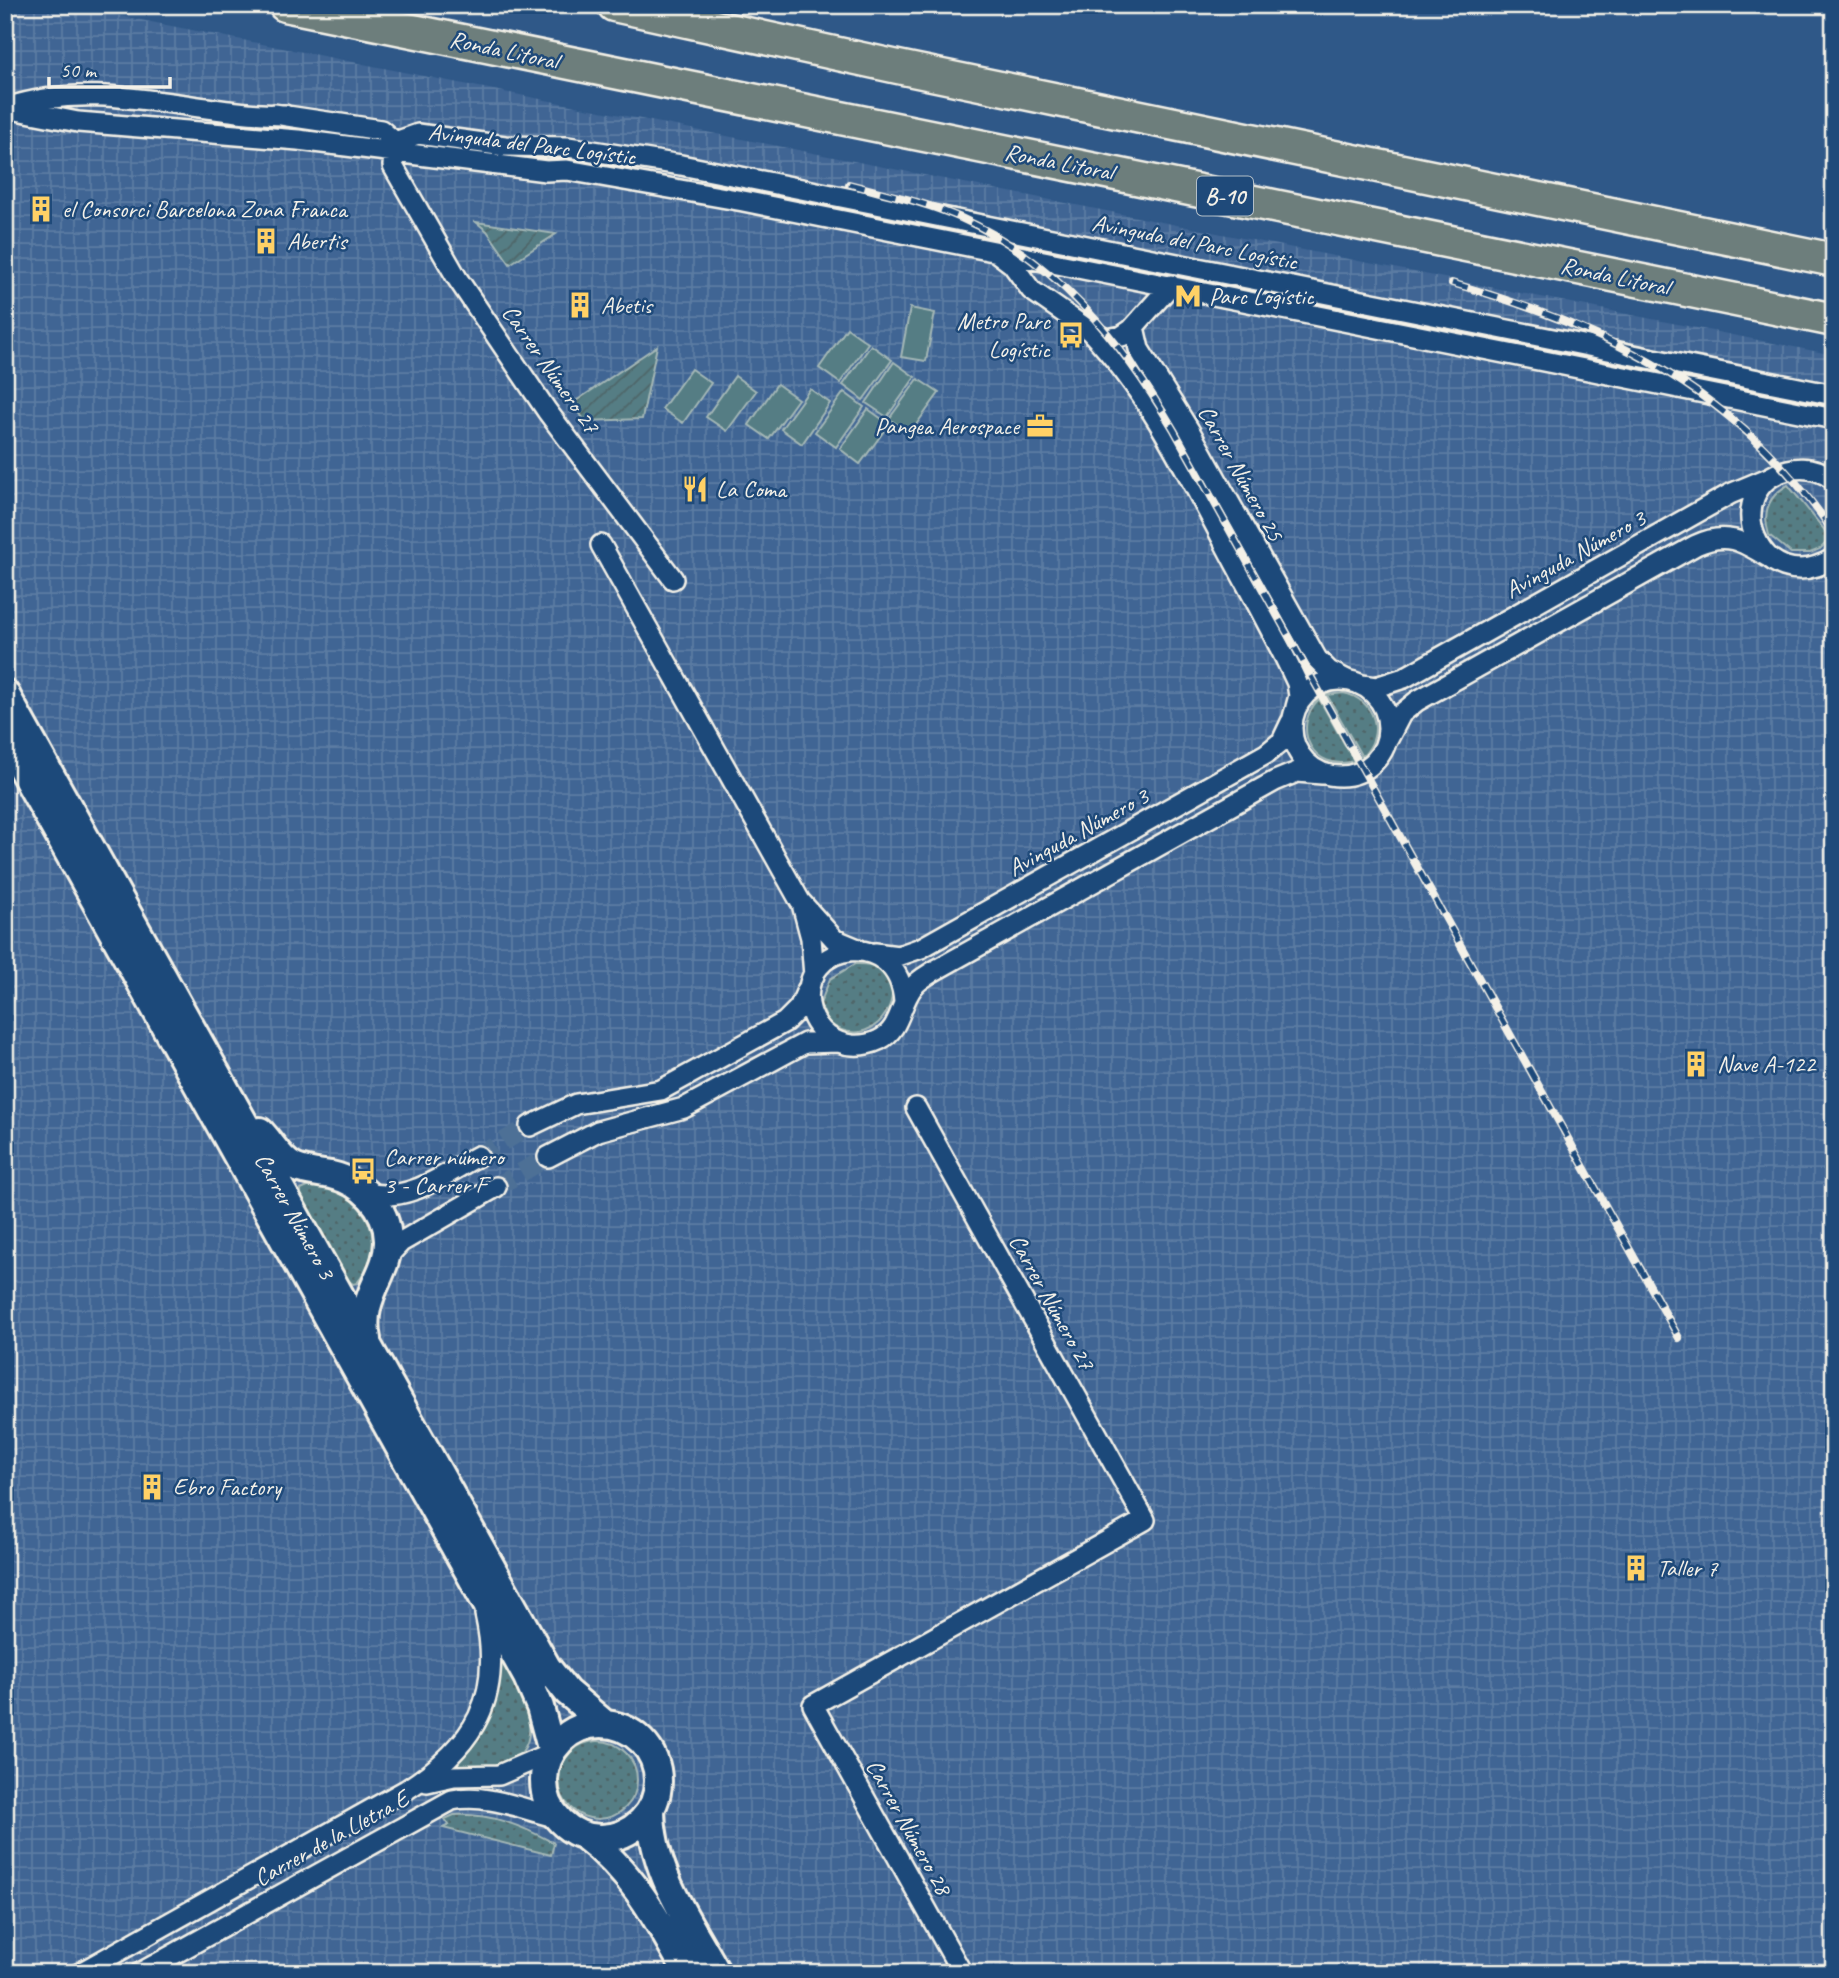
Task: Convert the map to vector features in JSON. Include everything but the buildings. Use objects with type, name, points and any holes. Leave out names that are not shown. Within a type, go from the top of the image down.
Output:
[{"type":"highway","name":"Ronda Litoral","points":[[285,5],[1834,320]]},
{"type":"highway","name":"B-10","points":[[614,5],[911,70],[1834,260]]},
{"type":"main road","name":"Carrer Número 3","points":[[5,693],[556,1681],[605,1724]]},
{"type":"main road","name":"Carrer Número 3","points":[[5,739],[527,1677],[540,1707],[552,1752]]},
{"type":"main road","points":[[229,1098],[286,1161],[302,1169],[343,1178],[367,1193],[378,1206],[386,1228],[385,1259],[364,1312],[369,1347]]},
{"type":"main road","points":[[583,1835],[603,1838],[622,1834],[639,1824],[651,1809],[658,1790],[658,1771],[651,1752],[631,1732],[605,1724],[587,1725],[570,1732],[552,1752],[544,1778],[546,1796],[559,1818],[583,1835],[607,1852],[638,1886],[687,1973]]},
{"type":"main road","points":[[651,1809],[654,1849],[664,1878],[717,1973]]},
{"type":"street","name":"Avinguda del Parc Logístic","points":[[5,108],[56,95],[92,93],[175,106],[374,121],[718,172],[1834,395]]},
{"type":"street","name":"Avinguda del Parc Logístic","points":[[61,119],[65,108],[74,102],[175,106]]},
{"type":"street","name":"Avinguda del Parc Logístic","points":[[5,108],[61,119],[395,147],[546,171],[568,170],[1171,285],[1834,419]]},
{"type":"street","name":"Avinguda del Parc Logístic","points":[[274,114],[381,131],[395,147]]},
{"type":"street","name":"Avinguda del Parc Logístic","points":[[395,147],[418,134],[505,146],[546,146]]},
{"type":"street","name":"Carrer Número 27","points":[[395,147],[393,166],[457,278],[547,411],[673,579]]},
{"type":"street","points":[[993,250],[1012,264],[1031,290],[1090,331],[1112,339],[1134,327],[1171,285]]},
{"type":"street","name":"Carrer Número 25","points":[[1134,327],[1139,349],[1189,430],[1317,659],[1329,671],[1355,682]]},
{"type":"street","name":"Carrer Número 25","points":[[1090,331],[1124,371],[1169,441],[1288,663],[1299,690],[1294,714]]},
{"type":"street","name":"Avinguda Número 3","points":[[1355,682],[1376,687],[1405,678],[1730,495],[1773,476],[1797,468],[1812,469],[1834,480]]},
{"type":"street","points":[[1768,557],[1752,534],[1750,520],[1757,493],[1773,476]]},
{"type":"street","name":"Avinguda Número 3","points":[[1388,739],[1401,714],[1417,701],[1696,545],[1715,537],[1734,538],[1794,569],[1830,562]]},
{"type":"street","points":[[548,1157],[598,1130],[684,1108],[805,1043],[840,1042],[862,1045],[882,1038],[897,1022],[904,1002],[903,987],[897,972],[887,961],[834,939],[800,901],[601,545]]},
{"type":"street","points":[[1332,680],[1355,682],[1384,706],[1388,739],[1381,755],[1370,767],[1355,775],[1338,777],[1321,774],[1307,765],[1297,751],[1292,737],[1294,714],[1316,685],[1332,680]]},
{"type":"street","name":"Avinguda Número 3","points":[[866,951],[898,956],[921,948],[1266,754],[1282,741],[1294,714]]},
{"type":"street","name":"Avinguda Número 3","points":[[904,1002],[918,981],[934,971],[1275,780],[1297,772],[1321,774]]},
{"type":"street","points":[[800,901],[811,938],[810,1012],[817,1025],[840,1042]]},
{"type":"street","points":[[530,1126],[576,1104],[643,1094],[674,1084],[789,1019],[799,1008],[812,979],[833,955],[866,951]]},
{"type":"street","name":"Carrer Número 27","points":[[813,1705],[1145,1520],[916,1108]]},
{"type":"street","points":[[367,1193],[386,1197],[416,1191],[478,1156]]},
{"type":"street","points":[[385,1259],[401,1242],[496,1187]]},
{"type":"street","name":"Carrer de la Lletra E","points":[[80,1973],[406,1790],[447,1762],[480,1715],[490,1676],[490,1635],[480,1593]]},
{"type":"street","name":"Carrer Número 28","points":[[813,1705],[962,1973]]},
{"type":"street","name":"Carrer de la Lletra E","points":[[406,1790],[446,1777],[499,1775],[552,1752]]},
{"type":"street","name":"Carrer de la Lletra E","points":[[140,1973],[452,1800],[479,1798],[559,1818]]},
{"type":"shaded area","points":[[5,5],[65,5],[1834,355],[1834,1973],[5,1973]]},
{"type":"green space","points":[[476,222],[556,234],[510,264],[487,231]]},
{"type":"green space","points":[[910,308],[935,313],[926,361],[901,357]]},
{"type":"green space","points":[[847,328],[868,343],[840,383],[819,368]]},
{"type":"green space","points":[[871,345],[892,360],[863,400],[843,385]]},
{"type":"green space","points":[[657,346],[642,419],[585,421],[573,403]]},
{"type":"green space","points":[[894,362],[915,377],[887,417],[866,403]]},
{"type":"green space","points":[[691,369],[711,383],[683,423],[662,409]]},
{"type":"green space","points":[[735,376],[756,391],[727,431],[706,417]]},
{"type":"green space","points":[[918,379],[939,393],[910,433],[889,419]]},
{"type":"green space","points":[[777,384],[798,399],[769,439],[749,425]]},
{"type":"green space","points":[[810,389],[830,403],[802,444],[781,429]]},
{"type":"green space","points":[[844,392],[864,407],[836,447],[815,432]]},
{"type":"green space","points":[[868,409],[889,424],[860,464],[840,449]]},
{"type":"green space","points":[[1788,485],[1831,538],[1820,549],[1810,553],[1791,553],[1769,535],[1766,519],[1768,506],[1776,494]]},
{"type":"green space","points":[[1343,693],[1363,702],[1374,719],[1374,738],[1362,757],[1327,695]]},
{"type":"green space","points":[[1319,699],[1354,761],[1340,763],[1327,760],[1317,754],[1310,745],[1306,723],[1310,710]]},
{"type":"green space","points":[[855,964],[876,967],[888,977],[892,992],[889,1008],[879,1021],[865,1031],[848,1032],[828,1022],[820,1004],[830,979]]},
{"type":"green space","points":[[310,1186],[329,1189],[345,1196],[358,1206],[367,1219],[372,1234],[372,1250],[367,1267],[357,1283],[353,1284],[345,1278],[301,1199],[301,1190]]},
{"type":"green space","points":[[499,1653],[522,1697],[529,1730],[526,1744],[517,1756],[501,1765],[451,1767]]},
{"type":"green space","points":[[598,1741],[613,1744],[630,1758],[637,1780],[634,1795],[620,1812],[598,1819],[583,1816],[566,1802],[559,1780],[562,1765],[576,1748]]},
{"type":"green space","points":[[454,1815],[493,1818],[518,1826],[554,1843],[551,1855],[443,1828],[449,1825],[445,1819]]},
{"type":"tunnel","points":[[478,1156],[530,1126]]},
{"type":"tunnel","points":[[496,1187],[548,1157]]},
{"type":"railway","points":[[849,184],[934,207],[996,236],[1057,281],[1084,307],[1132,366],[1174,430],[1679,1338]]},
{"type":"railway","points":[[1452,283],[1565,322],[1617,345],[1667,372],[1713,404],[1756,440],[1797,483],[1834,533]]},
{"type":"place","name":"el Consorci Barcelona Zona Franca","points":[[41,209]]},
{"type":"place","name":"Abertis","points":[[266,241]]},
{"type":"place","name":"Parc Logístic","points":[[1188,296]]},
{"type":"place","name":"Abetis","points":[[580,305]]},
{"type":"place","name":"Metro Parc Logístic","points":[[1071,335]]},
{"type":"place","name":"Pangea Aerospace","points":[[1040,426]]},
{"type":"place","name":"La Coma","points":[[695,489]]},
{"type":"place","name":"Nave A-122","points":[[1696,1064]]},
{"type":"place","name":"Carrer número 3 - Carrer F","points":[[363,1171]]},
{"type":"place","name":"Ebro Factory","points":[[152,1487]]},
{"type":"place","name":"Taller 7","points":[[1636,1568]]}]
